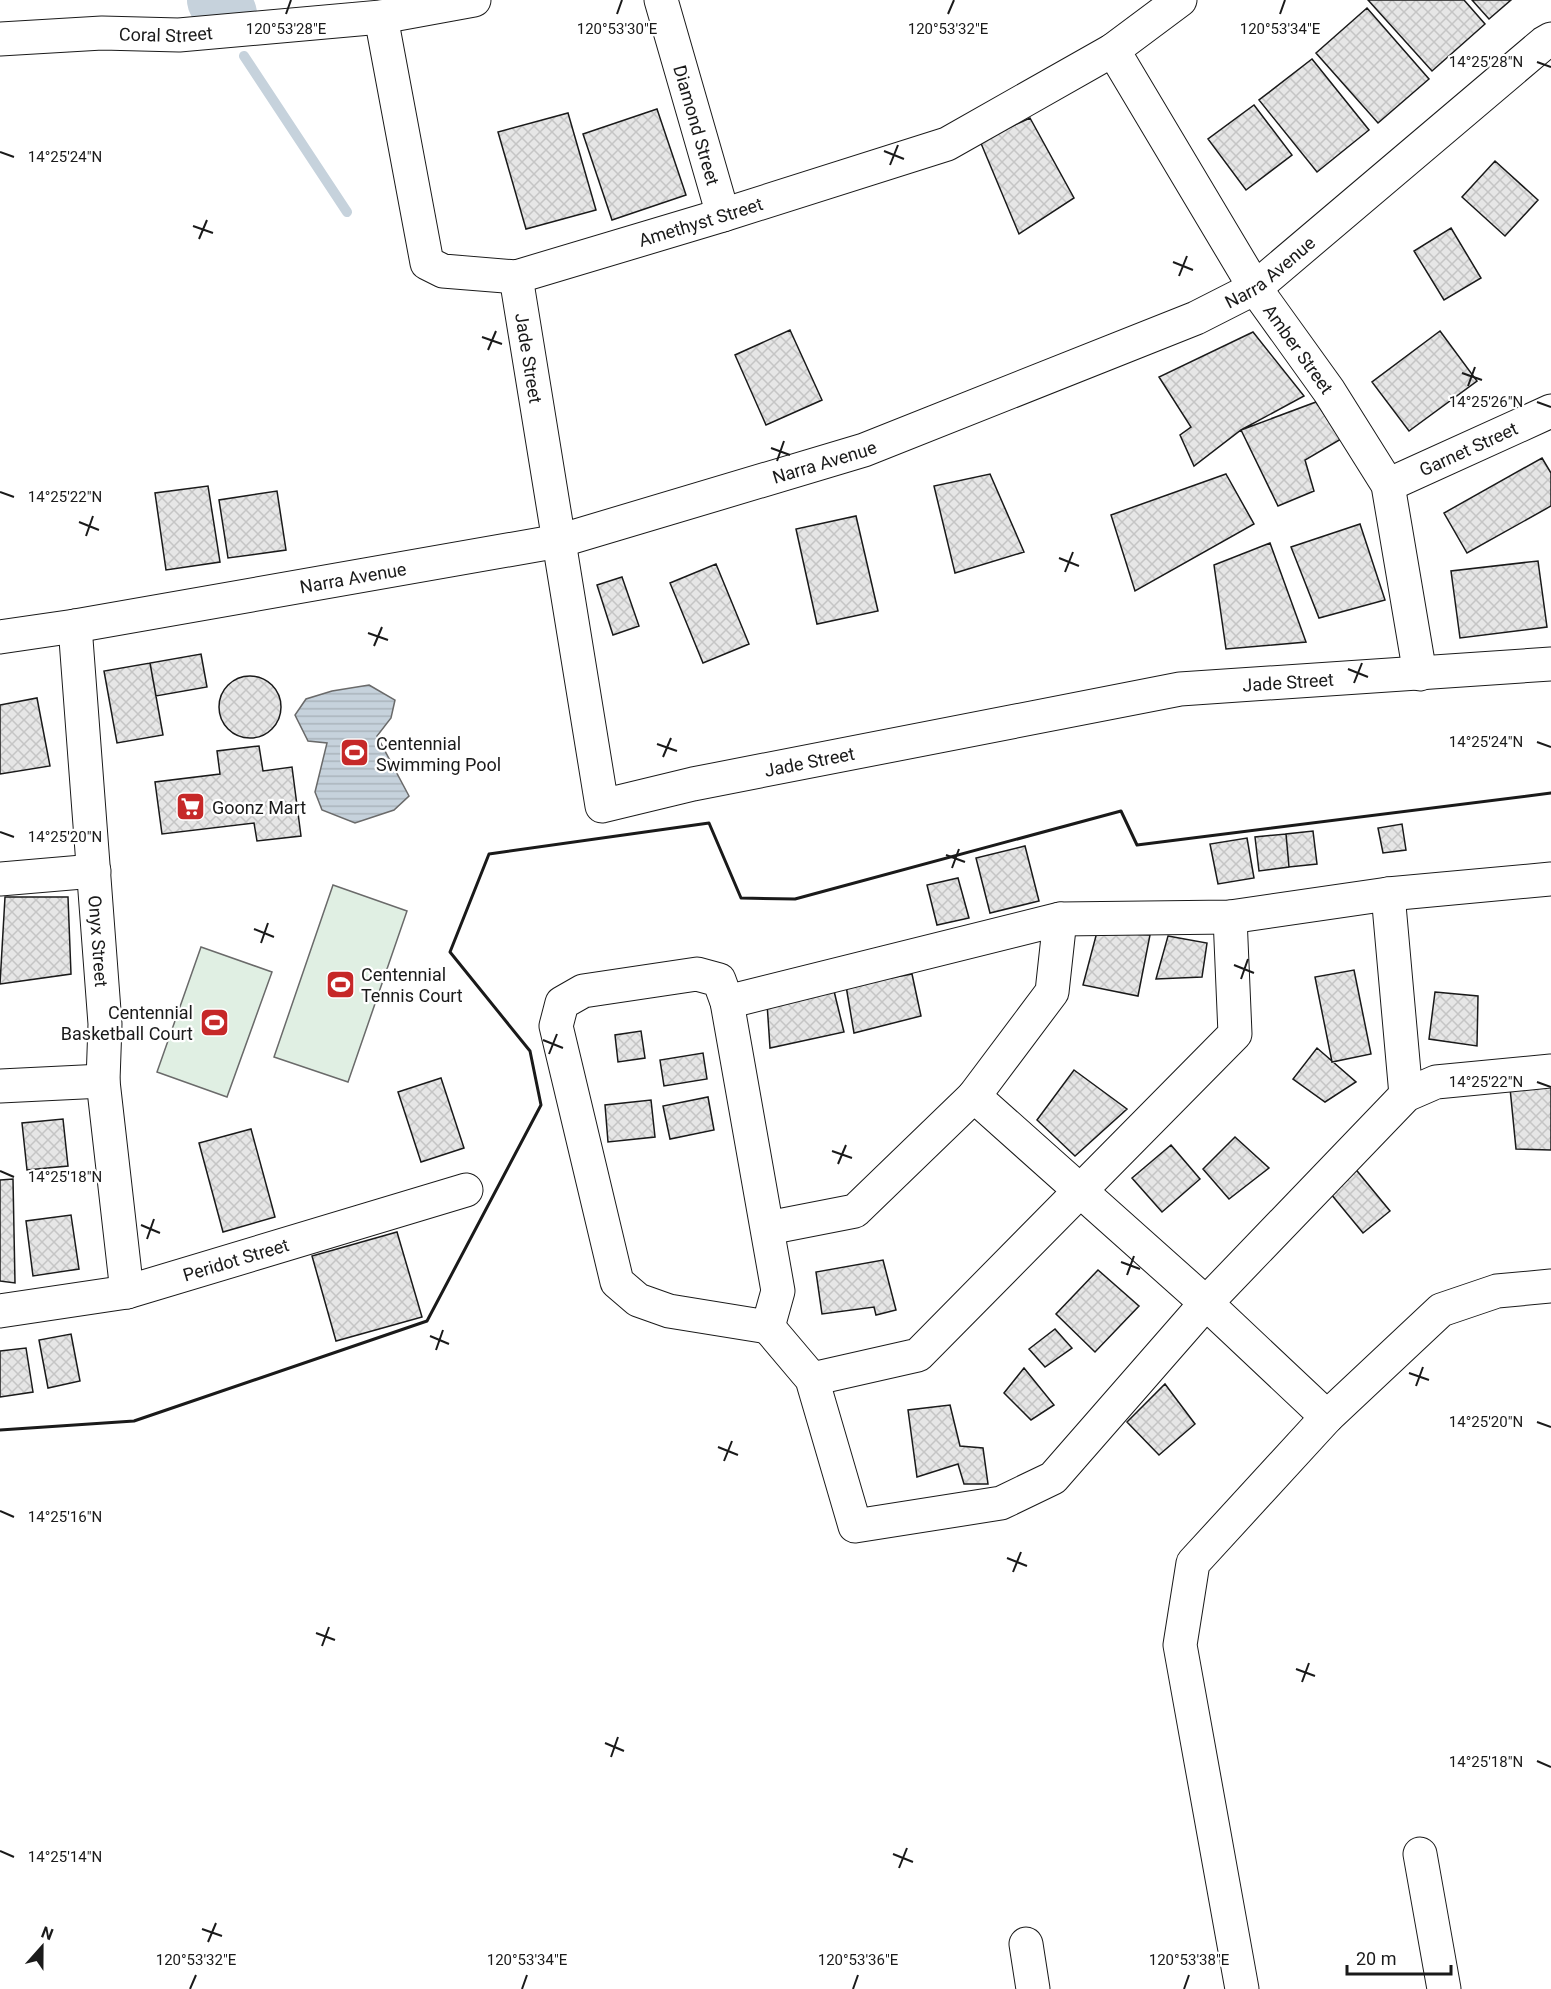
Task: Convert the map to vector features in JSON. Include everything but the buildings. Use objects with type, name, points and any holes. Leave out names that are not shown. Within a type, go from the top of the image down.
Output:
[{"type":"street","name":"Coral Street","points":[[0,39],[102,33],[179,35],[381,17],[474,0]]},
{"type":"street","name":"Diamond Street","points":[[661,0],[723,215]]},
{"type":"street","name":"Amethyst Street","points":[[381,17],[427,263],[443,271],[516,277],[947,144],[1113,50],[1180,0]]},
{"type":"street","name":"Narra Avenue","points":[[0,637],[75,626],[559,541],[864,450],[1196,318],[1255,288],[1549,37]]},
{"type":"street","name":"Amber Street","points":[[1113,50],[1255,288],[1329,391],[1388,485],[1420,674]]},
{"type":"street","name":"Jade Street","points":[[516,277],[602,806],[693,784],[1180,689],[1551,664]]},
{"type":"street","name":"Garnet Street","points":[[1388,485],[1551,411]]},
{"type":"street","name":"Onyx Street","points":[[75,626],[105,1024],[104,1081],[127,1292]]},
{"type":"street","points":[[0,879],[94,871]]},
{"type":"street","points":[[727,1002],[1060,919],[1230,917],[1388,894],[1551,879]]},
{"type":"street","points":[[1388,894],[1406,1095]]},
{"type":"street","points":[[812,1379],[918,1355],[1235,1034],[1230,917]]},
{"type":"street","points":[[768,1228],[855,1211],[974,1096],[1052,992],[1060,919]]},
{"type":"street","points":[[768,1327],[778,1291],[727,1002],[719,980],[697,974],[583,991],[562,1004],[556,1026],[616,1282],[638,1300],[669,1311],[768,1327],[812,1379],[855,1526],[1001,1503],[1053,1478],[1206,1303],[1406,1095],[1436,1082],[1551,1071]]},
{"type":"street","points":[[0,1086],[104,1081]]},
{"type":"street","points":[[974,1096],[1206,1303],[1327,1417]]},
{"type":"street","name":"Peridot Street","points":[[0,1311],[127,1292],[466,1191]]},
{"type":"street","points":[[1242,1989],[1180,1645],[1193,1563],[1327,1417],[1441,1310],[1497,1291],[1551,1286]]},
{"type":"street","points":[[1420,1854],[1444,1989]]},
{"type":"street","points":[[1026,1944],[1033,1989]]},
{"type":"green space","name":"Centennial Tennis Court","points":[[333,885],[407,911],[348,1082],[274,1057]]},
{"type":"green space","name":"Centennial Basketball Court","points":[[201,947],[272,972],[227,1097],[157,1072]]},
{"type":"shaded area","name":"Centennial Swimming Pool","points":[[369,685],[395,700],[391,718],[377,736],[409,796],[394,810],[355,823],[322,810],[315,792],[327,743],[308,741],[295,715],[306,699],[332,691]]},
{"type":"waterway","points":[[218,0],[226,14]]},
{"type":"waterway","points":[[244,56],[347,212]]},
{"type":"wall","points":[[0,1430],[134,1421],[427,1321],[541,1105],[530,1051],[450,952],[489,854],[709,823],[741,898],[795,899],[1121,811],[1137,845],[1551,793]]},
{"type":"place","name":"Centennial Swimming Pool","points":[[355,753]]},
{"type":"place","name":"Goonz Mart","points":[[191,807]]},
{"type":"place","name":"Centennial Tennis Court","points":[[340,984]]},
{"type":"place","name":"Centennial Basketball Court","points":[[214,1022]]}]
